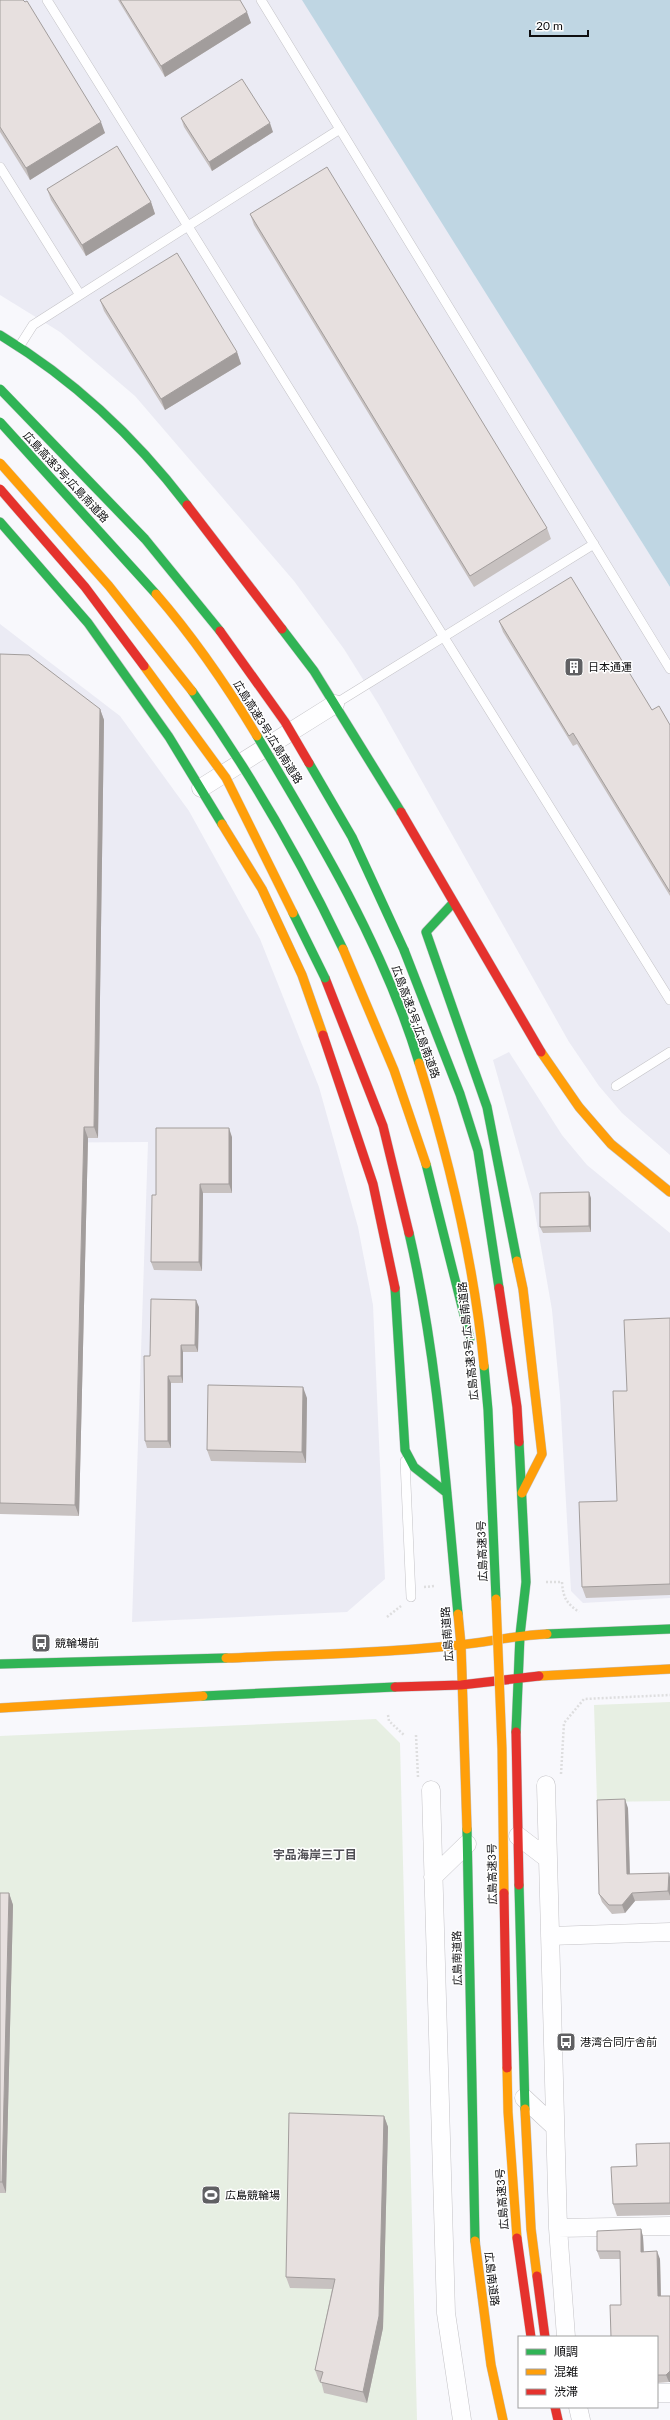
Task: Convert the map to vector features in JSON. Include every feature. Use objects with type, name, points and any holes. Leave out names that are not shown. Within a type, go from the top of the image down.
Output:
[{"type":"main road","points":[[0,335],[77,388],[117,424],[184,501],[314,671],[374,765],[541,1052],[579,1107],[611,1144],[670,1192]]},
{"type":"main road","points":[[0,390],[146,539],[222,633],[285,722],[352,837],[404,950],[460,1094],[478,1151],[517,1407],[522,1494],[526,1582],[520,1635],[520,1676],[516,1730],[524,2098],[531,2229],[545,2336]]},
{"type":"main road","name":"広島高速3号;広島南道路","points":[[0,422],[130,563],[186,628],[236,700],[294,797],[340,880],[377,954],[416,1052],[440,1127],[462,1215],[478,1306],[488,1410]]},
{"type":"main road","name":"広島高速3号;広島南道路","points":[[0,463],[146,630],[210,716],[275,819],[327,914],[374,1019],[413,1125],[442,1226],[488,1410]]},
{"type":"main road","name":"広島南道路","points":[[0,489],[85,587],[226,778],[326,978],[383,1126],[418,1273],[437,1396],[447,1493],[460,1645],[467,1844],[475,2243],[491,2365],[503,2420]]},
{"type":"main road","points":[[0,522],[88,623],[169,737],[262,889],[302,975],[344,1094],[373,1184],[395,1282],[405,1450],[414,1467],[447,1493]]},
{"type":"main road","points":[[454,903],[426,932],[487,1107],[523,1289],[542,1454],[522,1494]]},
{"type":"main road","name":"広島高速3号","points":[[488,1410],[502,1749],[508,2112],[516,2231],[531,2336]]},
{"type":"main road","points":[[0,1664],[144,1662],[388,1651],[460,1645],[520,1635],[670,1629]]},
{"type":"main road","points":[[0,1708],[300,1690],[461,1685],[520,1676],[670,1669]]},
{"type":"main road","points":[[546,2408],[548,2420]]},
{"type":"main road","points":[[555,2408],[558,2420]]},
{"type":"street","points":[[201,788],[335,704]]},
{"type":"street","points":[[546,1785],[558,2228],[566,2336]]},
{"type":"street","points":[[431,1790],[446,2313],[462,2420]]},
{"type":"street","points":[[518,1836],[548,1859]]},
{"type":"street","points":[[433,1877],[467,1844]]},
{"type":"street","points":[[550,1936],[670,1932]]},
{"type":"street","points":[[524,2098],[555,2127]]},
{"type":"street","points":[[558,2228],[670,2226]]},
{"type":"street","points":[[658,2393],[670,2393]]},
{"type":"street","points":[[578,2408],[581,2420]]},
{"type":"lane","points":[[48,0],[670,1000]]},
{"type":"lane","points":[[261,0],[670,669]]},
{"type":"lane","points":[[19,347],[33,325],[340,129]]},
{"type":"lane","points":[[0,167],[80,295]]},
{"type":"lane","points":[[335,704],[594,544]]},
{"type":"lane","points":[[616,1086],[670,1052]]},
{"type":"lane","points":[[405,1450],[411,1597]]},
{"type":"path","points":[[542,1582],[562,1582],[563,1596],[567,1603],[580,1613],[587,1613]]},
{"type":"path","points":[[564,1728],[564,1723],[584,1698],[670,1694]]},
{"type":"path","points":[[388,1715],[389,1721],[405,1736]]},
{"type":"shaded area","points":[[0,0],[304,0],[670,587],[670,1155],[622,1113],[599,1086],[569,1042],[379,705],[344,649],[294,581],[135,396],[60,332],[0,295]]},
{"type":"shaded area","points":[[0,624],[120,716],[189,811],[260,939],[319,1087],[358,1227],[373,1305],[385,1579],[347,1612],[132,1622],[148,1142],[0,1143]]},
{"type":"shaded area","points":[[509,1052],[562,1135],[587,1165],[670,1233],[670,1598],[583,1603],[571,1591],[560,1396],[552,1310],[533,1201],[493,1060]]},
{"type":"shaded area","points":[[670,1702],[670,1801],[597,1802],[594,1705]]},
{"type":"shaded area","points":[[376,1719],[400,1743],[417,2420],[0,2420],[0,1736]]},
{"type":"water","points":[[302,0],[670,0],[670,587]]},
{"type":"building","points":[[0,0],[27,1],[101,122],[26,168],[0,127]]},
{"type":"building","points":[[120,0],[240,0],[247,12],[161,66]]},
{"type":"building","points":[[242,79],[270,123],[209,162],[181,118]]},
{"type":"building","points":[[117,146],[151,202],[82,245],[47,189]]},
{"type":"building","points":[[327,167],[547,528],[470,576],[250,214]]},
{"type":"building","points":[[177,253],[237,352],[161,399],[100,300]]},
{"type":"building","points":[[571,577],[652,710],[659,706],[670,725],[670,892],[573,733],[569,736],[499,621]]},
{"type":"building","points":[[0,654],[29,655],[100,709],[94,1127],[84,1127],[75,1505],[0,1503]]},
{"type":"building","points":[[156,1128],[229,1128],[229,1184],[200,1184],[199,1262],[151,1262],[152,1195],[156,1195]]},
{"type":"building","points":[[589,1192],[589,1226],[540,1227],[540,1193]]},
{"type":"building","points":[[151,1299],[196,1300],[195,1345],[181,1345],[181,1376],[168,1376],[168,1441],[145,1441],[144,1356],[150,1356]]},
{"type":"building","points":[[670,1318],[670,1584],[582,1587],[579,1502],[617,1501],[613,1391],[627,1391],[624,1320]]},
{"type":"building","points":[[208,1385],[303,1387],[302,1452],[207,1450]]},
{"type":"building","points":[[625,1799],[627,1874],[669,1873],[668,1891],[632,1893],[622,1905],[609,1905],[599,1894],[597,1800]]},
{"type":"building","points":[[0,1893],[9,1893],[2,2182],[0,2182]]},
{"type":"building","points":[[289,2113],[384,2116],[379,2316],[363,2392],[320,2382],[323,2372],[315,2370],[335,2279],[286,2277]]},
{"type":"building","points":[[670,2143],[670,2203],[613,2204],[611,2167],[637,2166],[636,2144]]},
{"type":"building","points":[[641,2229],[641,2252],[657,2251],[658,2296],[670,2296],[670,2371],[666,2375],[658,2375],[658,2336],[611,2336],[610,2305],[621,2305],[620,2251],[597,2251],[597,2231]]},
{"type":"traffic: fast","points":[[0,335],[27,352],[78,390],[146,456],[187,505]]},
{"type":"traffic: fast","points":[[0,389],[145,539],[220,631]]},
{"type":"traffic: fast","points":[[0,422],[156,594]]},
{"type":"traffic: fast","points":[[0,522],[88,623],[169,737],[222,824]]},
{"type":"traffic: fast","points":[[282,629],[314,671],[401,812]]},
{"type":"traffic: fast","points":[[192,691],[254,784],[292,849],[343,949]]},
{"type":"traffic: fast","points":[[257,736],[304,814],[369,936],[388,977],[405,1020],[419,1063]]},
{"type":"traffic: fast","points":[[309,763],[352,837],[404,950]]},
{"type":"traffic: fast","points":[[453,903],[426,932],[487,1107],[517,1261]]},
{"type":"traffic: fast","points":[[293,913],[325,978]]},
{"type":"traffic: fast","points":[[404,950],[460,1094],[478,1151],[499,1288]]},
{"type":"traffic: fast","points":[[426,1164],[470,1339]]},
{"type":"traffic: fast","points":[[409,1233],[419,1280],[434,1375],[445,1471],[458,1614]]},
{"type":"traffic: fast","points":[[395,1288],[405,1450],[414,1467],[447,1493]]},
{"type":"traffic: fast","points":[[484,1366],[488,1410],[496,1599]]},
{"type":"traffic: fast","points":[[516,1732],[520,1635],[526,1582],[519,1442]]},
{"type":"traffic: fast","points":[[547,1634],[670,1629]]},
{"type":"traffic: fast","points":[[0,1664],[226,1658]]},
{"type":"traffic: fast","points":[[203,1696],[395,1687]]},
{"type":"traffic: fast","points":[[467,1829],[475,2241]]},
{"type":"traffic: fast","points":[[519,1885],[525,2109]]},
{"type":"traffic: slow","points":[[0,463],[109,586],[192,691]]},
{"type":"traffic: slow","points":[[156,594],[210,663],[257,736]]},
{"type":"traffic: slow","points":[[144,666],[226,778],[293,913]]},
{"type":"traffic: slow","points":[[222,824],[262,889],[302,975],[323,1035]]},
{"type":"traffic: slow","points":[[343,949],[394,1070],[426,1164]]},
{"type":"traffic: slow","points":[[541,1052],[579,1107],[611,1144],[670,1192]]},
{"type":"traffic: slow","points":[[419,1063],[451,1175],[474,1289],[484,1366]]},
{"type":"traffic: slow","points":[[517,1261],[523,1289],[542,1454],[522,1493]]},
{"type":"traffic: slow","points":[[496,1599],[502,1749],[504,1893]]},
{"type":"traffic: slow","points":[[458,1614],[461,1645],[467,1829]]},
{"type":"traffic: slow","points":[[226,1658],[402,1650],[460,1645],[547,1634]]},
{"type":"traffic: slow","points":[[539,1676],[670,1669]]},
{"type":"traffic: slow","points":[[0,1708],[203,1696]]},
{"type":"traffic: slow","points":[[507,2068],[508,2112],[517,2238]]},
{"type":"traffic: slow","points":[[525,2109],[531,2229],[537,2276]]},
{"type":"traffic: slow","points":[[475,2241],[491,2365],[503,2420]]},
{"type":"traffic: jam","points":[[0,489],[85,587],[144,666]]},
{"type":"traffic: jam","points":[[187,505],[282,629]]},
{"type":"traffic: jam","points":[[220,631],[285,722],[309,763]]},
{"type":"traffic: jam","points":[[401,812],[541,1052]]},
{"type":"traffic: jam","points":[[325,978],[383,1126],[409,1233]]},
{"type":"traffic: jam","points":[[323,1035],[373,1184],[395,1288]]},
{"type":"traffic: jam","points":[[499,1288],[517,1407],[519,1442]]},
{"type":"traffic: jam","points":[[395,1687],[461,1685],[539,1676]]},
{"type":"traffic: jam","points":[[516,1732],[519,1885]]},
{"type":"traffic: jam","points":[[504,1893],[507,2068]]},
{"type":"traffic: jam","points":[[517,2238],[531,2336]]},
{"type":"traffic: jam","points":[[537,2276],[545,2336]]},
{"type":"traffic: jam","points":[[555,2408],[558,2420]]},
{"type":"place","name":"日本通運","points":[[574,667]]},
{"type":"place","name":"競輪場前","points":[[41,1643]]},
{"type":"place","name":"港湾合同庁舎前","points":[[566,2042]]},
{"type":"place","name":"広島競輪場","points":[[211,2195]]},
{"type":"district","name":"宇品海岸三丁目","points":[[315,1855]]}]
